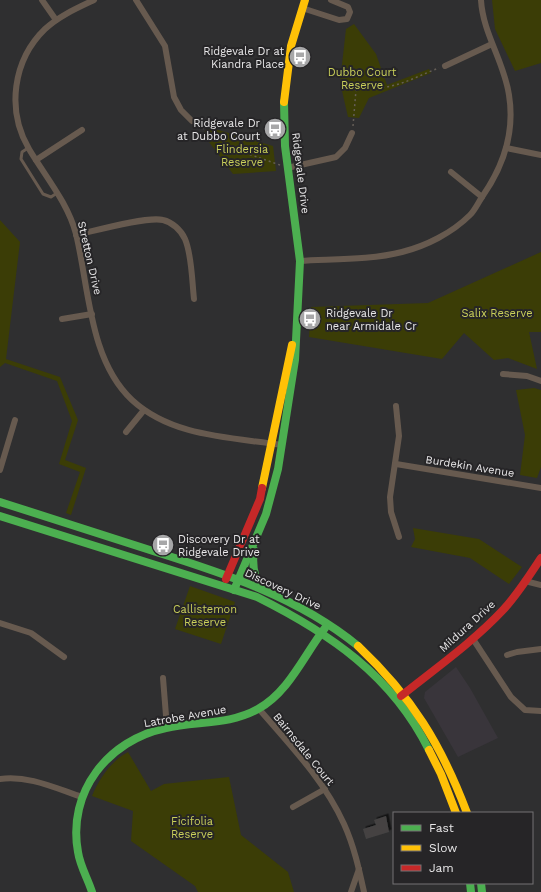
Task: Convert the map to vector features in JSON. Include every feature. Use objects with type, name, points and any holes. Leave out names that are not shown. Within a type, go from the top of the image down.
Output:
[{"type":"street","points":[[42,0],[56,20]]},
{"type":"street","name":"Stretton Drive","points":[[94,0],[56,20],[36,38],[26,54],[16,86],[16,114],[20,130],[28,148],[71,218],[76,234],[92,314],[103,358],[121,388],[144,410],[159,420],[184,429],[282,445]]},
{"type":"street","points":[[136,0],[165,46],[174,97],[181,110],[192,121]]},
{"type":"street","name":"Ridgevale Drive","points":[[234,590],[257,538],[266,514],[274,484],[282,445],[295,360],[300,261],[294,207],[287,168],[284,99],[291,46],[305,0]]},
{"type":"street","points":[[302,8],[339,20],[346,19],[350,12],[348,7],[331,0]]},
{"type":"street","points":[[300,261],[380,256],[401,253],[416,248],[430,242],[457,226],[470,214],[482,197],[499,169],[510,131],[509,94],[504,71],[485,26],[481,0]]},
{"type":"street","points":[[445,66],[492,44]]},
{"type":"street","points":[[36,160],[82,130]]},
{"type":"street","points":[[287,168],[336,157],[345,148],[352,133]]},
{"type":"street","points":[[506,148],[541,155]]},
{"type":"street","points":[[452,172],[482,197]]},
{"type":"street","points":[[76,234],[149,220],[163,220],[170,222],[181,232],[187,246],[194,299]]},
{"type":"street","points":[[62,319],[92,314]]},
{"type":"street","name":"Ridgevale Drive","points":[[223,587],[260,499],[297,327]]},
{"type":"street","points":[[503,374],[527,376],[541,381]]},
{"type":"street","points":[[396,406],[399,436],[390,497],[392,512],[399,537]]},
{"type":"street","points":[[126,432],[144,410]]},
{"type":"street","points":[[0,470],[16,420]]},
{"type":"street","name":"Burdekin Avenue","points":[[396,464],[541,488]]},
{"type":"street","name":"Discovery Drive","points":[[0,502],[227,575],[300,606],[329,624],[371,657],[404,693],[424,720],[439,744],[457,782],[467,812]]},
{"type":"street","name":"Discovery Drive","points":[[0,516],[257,597],[292,613],[322,631],[355,656],[397,699],[429,746],[456,812]]},
{"type":"street","points":[[257,538],[253,558],[254,573],[257,583],[265,590]]},
{"type":"street","name":"Mildura Drive","points":[[397,699],[473,639],[497,617],[541,559]]},
{"type":"street","points":[[525,581],[541,585]]},
{"type":"street","points":[[0,623],[31,633],[64,657]]},
{"type":"street","name":"Latrobe Avenue","points":[[92,892],[78,851],[78,808],[93,775],[106,757],[123,744],[144,733],[167,728],[221,722],[240,717],[259,709],[281,691],[322,631],[329,624]]},
{"type":"street","points":[[473,639],[511,697],[525,710],[541,711]]},
{"type":"street","points":[[507,655],[517,652],[541,650]]},
{"type":"street","points":[[163,678],[167,728]]},
{"type":"street","name":"Bairnsdale Court","points":[[259,709],[300,756],[325,789],[344,824],[359,869],[364,892]]},
{"type":"street","points":[[0,779],[11,778],[36,781],[82,797]]},
{"type":"street","points":[[293,806],[325,789]]},
{"type":"street","points":[[351,892],[359,869]]},
{"type":"lane","points":[[28,148],[22,152],[21,159],[43,194],[51,197],[57,193]]},
{"type":"path","points":[[352,133],[356,90],[360,85],[370,85],[377,88],[387,87],[445,66]]},
{"type":"path","points":[[192,121],[234,150],[287,168]]},
{"type":"shaded area","points":[[456,667],[470,688],[498,738],[458,757],[424,698],[425,692]]},
{"type":"green space","points":[[492,0],[541,0],[541,63],[515,71],[495,29]]},
{"type":"green space","name":"Dubbo Court Reserve","points":[[354,24],[376,54],[387,85],[429,69],[431,73],[369,98],[359,118],[348,117],[340,82],[346,29]]},
{"type":"green space","name":"Flindersia Reserve","points":[[208,127],[273,146],[276,171],[233,174],[203,134]]},
{"type":"green space","points":[[0,220],[20,242],[6,359],[60,377],[78,420],[65,460],[86,468],[71,515],[66,513],[80,472],[59,464],[72,421],[57,381],[5,363],[0,367]]},
{"type":"green space","name":"Salix Reserve","points":[[541,252],[541,332],[529,332],[537,369],[508,358],[494,360],[464,333],[442,359],[309,337],[311,307],[428,303]]},
{"type":"green space","points":[[534,388],[541,390],[541,467],[537,478],[520,475],[525,435],[516,390]]},
{"type":"green space","points":[[413,528],[479,539],[522,567],[509,584],[470,558],[411,547],[415,539]]},
{"type":"green space","name":"Callistemon Reserve","points":[[190,586],[235,602],[221,644],[175,629]]},
{"type":"green space","name":"Ficifolia Reserve","points":[[128,752],[151,791],[164,784],[229,777],[241,835],[288,872],[294,892],[198,892],[195,886],[131,841],[133,811],[92,796],[106,771],[116,760]]},
{"type":"building","points":[[386,816],[389,832],[366,839],[363,829],[376,825],[374,820]]},
{"type":"traffic: fast","points":[[234,590],[266,514],[278,469],[295,360],[300,261],[285,146],[284,102]]},
{"type":"traffic: fast","points":[[0,502],[234,578],[286,600],[335,629],[358,646]]},
{"type":"traffic: fast","points":[[0,516],[257,597],[284,611],[333,641],[377,678],[397,700],[414,723],[429,750]]},
{"type":"traffic: fast","points":[[254,550],[254,570],[262,588]]},
{"type":"traffic: fast","points":[[92,892],[79,857],[76,830],[79,809],[86,790],[96,772],[110,757],[126,744],[145,734],[166,728],[236,718],[258,709],[279,693],[325,628]]},
{"type":"traffic: fast","points":[[470,884],[471,892]]},
{"type":"traffic: fast","points":[[481,884],[482,892]]},
{"type":"traffic: slow","points":[[284,102],[291,46],[305,0]]},
{"type":"traffic: slow","points":[[262,488],[292,345]]},
{"type":"traffic: slow","points":[[358,646],[394,684],[423,723],[447,765],[467,812]]},
{"type":"traffic: slow","points":[[429,750],[441,774],[456,812]]},
{"type":"traffic: jam","points":[[226,579],[260,499],[262,488]]},
{"type":"traffic: jam","points":[[401,696],[454,654],[491,622],[514,598],[541,558]]},
{"type":"place","name":"Ridgevale Dr at Kiandra Place","points":[[300,57]]},
{"type":"place","name":"Ridgevale Dr at Dubbo Court","points":[[275,129]]},
{"type":"place","name":"Ridgevale Dr near Armidale Cr","points":[[310,319]]},
{"type":"place","name":"Discovery Dr at Ridgevale Drive","points":[[163,545]]}]
